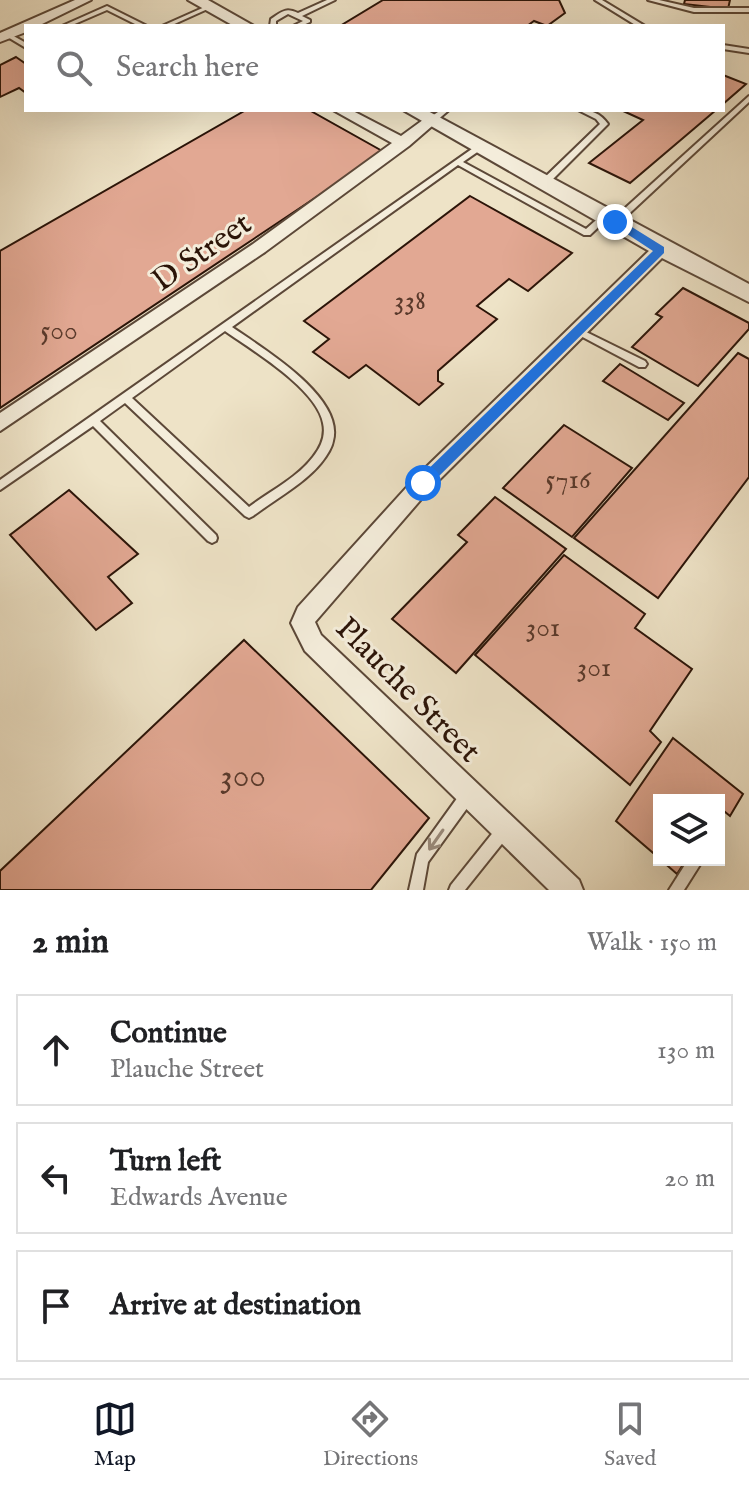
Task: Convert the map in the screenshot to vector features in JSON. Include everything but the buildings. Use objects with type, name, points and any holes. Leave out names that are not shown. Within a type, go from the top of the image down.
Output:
[{"type":"street","points":[[35,24],[85,0]]},
{"type":"street","points":[[202,3],[242,24]]},
{"type":"street","points":[[4,37],[24,29]]},
{"type":"street","points":[[344,112],[404,143]]},
{"type":"street","points":[[438,115],[482,146],[660,250],[746,288]]},
{"type":"street","name":"D Street","points":[[0,423],[259,248],[438,115]]},
{"type":"street","name":"Plauche Street","points":[[569,890],[313,643],[303,623],[306,615],[423,483],[660,250]]},
{"type":"lane","points":[[299,15],[332,0]]},
{"type":"lane","points":[[598,0],[639,24]]},
{"type":"lane","points":[[651,0],[694,10],[749,10]]},
{"type":"lane","points":[[168,24],[202,3]]},
{"type":"lane","points":[[70,7],[87,16]]},
{"type":"lane","points":[[69,24],[107,8],[140,24]]},
{"type":"lane","points":[[273,24],[273,20],[288,11],[308,21],[301,24]]},
{"type":"lane","points":[[4,37],[24,45]]},
{"type":"lane","points":[[725,47],[749,51]]},
{"type":"lane","points":[[458,162],[587,233],[611,219],[749,98]]},
{"type":"lane","points":[[545,182],[604,124],[599,117],[587,112]]},
{"type":"lane","points":[[0,486],[482,146]]},
{"type":"lane","points":[[126,398],[249,513],[319,459],[330,439],[328,415],[316,395],[226,327]]},
{"type":"lane","points":[[578,331],[642,364]]},
{"type":"lane","points":[[94,421],[212,538]]},
{"type":"lane","points":[[416,890],[422,859],[468,795]]},
{"type":"lane","points":[[456,890],[504,830]]},
{"type":"lane","points":[[676,890],[692,866]]},
{"type":"route","points":[[423,483],[660,250],[615,222]]}]
